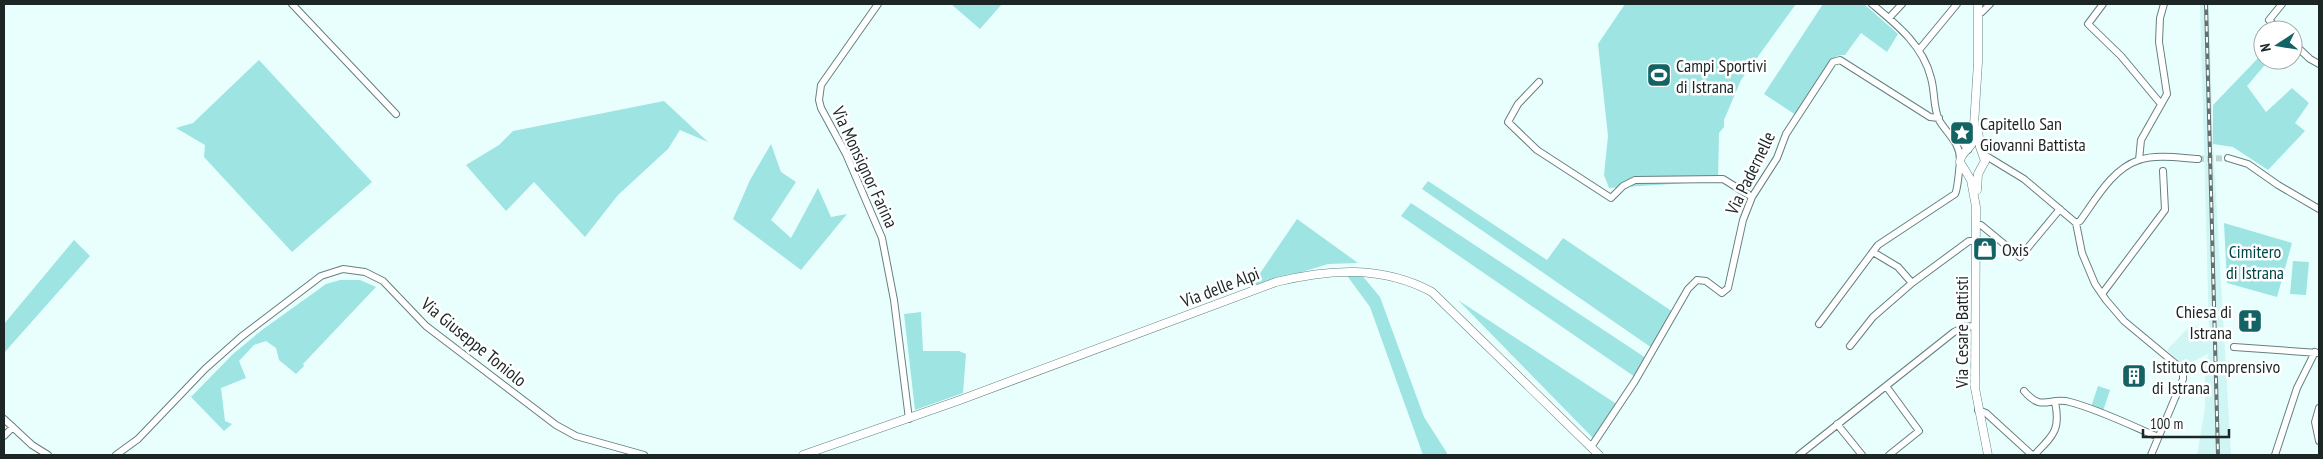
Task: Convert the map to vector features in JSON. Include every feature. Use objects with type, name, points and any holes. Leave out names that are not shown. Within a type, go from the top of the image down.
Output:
[{"type":"main road","name":"Via Cesare Battisti","points":[[1976,207],[1972,182],[1960,161],[1962,154],[1969,149],[1973,141],[1978,4]]},
{"type":"main road","name":"Via Cesare Battisti","points":[[1976,95],[1979,138],[1985,161],[1981,170],[1976,207],[1974,379],[1978,410],[1988,455]]},
{"type":"main road","points":[[1969,149],[1976,149],[1982,153]]},
{"type":"main road","points":[[1967,172],[1975,174],[1981,170]]},
{"type":"main road","name":"Via delle Alpi","points":[[803,455],[909,419],[1276,282],[1306,275],[1353,271],[1394,276],[1415,283],[1432,292],[1599,455]]},
{"type":"street","points":[[292,4],[396,114]]},
{"type":"street","name":"Via Monsignor Farina","points":[[878,4],[821,86],[818,100],[846,154],[882,238],[898,328],[909,419]]},
{"type":"street","points":[[1819,324],[1878,245],[1953,196],[1957,190],[1960,161],[1954,139],[1940,120],[1930,72],[1919,50],[1904,32],[1872,4]]},
{"type":"street","points":[[1890,18],[1902,4]]},
{"type":"street","points":[[1919,50],[1957,4]]},
{"type":"street","points":[[1978,13],[1982,12],[1990,4]]},
{"type":"street","points":[[2101,4],[2088,24],[2121,56],[2161,104]]},
{"type":"street","points":[[2140,160],[2141,140],[2168,90],[2159,42],[2160,18],[2164,4]]},
{"type":"street","points":[[2269,20],[2282,4]]},
{"type":"street","points":[[2303,52],[2319,64]]},
{"type":"street","name":"Via Padernelle","points":[[1591,447],[1635,381],[1688,289],[1697,280],[1706,281],[1722,293],[1728,288],[1742,220],[1752,197],[1777,158],[1786,134],[1833,62],[1840,60],[1930,117],[1940,120]]},
{"type":"street","points":[[1540,82],[1518,104],[1508,122],[1537,150],[1611,198],[1623,186],[1635,180],[1723,179],[1752,197]]},
{"type":"street","points":[[1940,120],[1954,132],[1963,146],[1969,149]]},
{"type":"street","points":[[1982,153],[2024,179],[2076,223],[2082,253],[2095,284],[2102,294],[2124,321],[2183,370],[2183,379],[2151,455]]},
{"type":"street","points":[[2076,223],[2110,181],[2124,168],[2140,160],[2198,158]]},
{"type":"street","points":[[2228,158],[2248,164],[2278,185],[2319,209]]},
{"type":"street","points":[[1981,170],[1992,164],[2002,166]]},
{"type":"street","points":[[2102,294],[2165,210],[2163,171]]},
{"type":"street","points":[[1958,176],[1967,172]]},
{"type":"street","points":[[1976,225],[1981,225],[2020,257],[2060,209]]},
{"type":"street","points":[[1850,346],[1873,317],[1912,283],[1969,241],[1976,241]]},
{"type":"street","points":[[1873,252],[1898,267],[1912,283]]},
{"type":"street","name":"Via Giuseppe Toniolo","points":[[116,455],[130,446],[205,369],[241,337],[321,276],[332,271],[348,269],[365,272],[383,281],[426,326],[556,425],[576,436],[644,455]]},
{"type":"street","points":[[1799,455],[1954,332],[1964,327],[1974,326]]},
{"type":"street","points":[[2234,347],[2317,352],[2297,388],[2275,455]]},
{"type":"street","points":[[1886,386],[1919,431],[1889,455]]},
{"type":"street","points":[[2024,391],[2030,398],[2042,405],[2069,401],[2158,437]]},
{"type":"street","points":[[1978,410],[1986,413],[2033,455],[2047,442],[2058,425],[2055,402]]},
{"type":"street","points":[[2319,408],[2315,422],[2319,441]]},
{"type":"street","points":[[4,419],[32,444],[48,455]]},
{"type":"street","points":[[1838,424],[1862,455]]},
{"type":"street","points":[[4,436],[13,427]]},
{"type":"shaded area","points":[[2200,4],[2209,4],[2213,144],[2231,455],[2197,455],[2205,408],[2205,363],[2209,353],[2183,367],[2167,350],[2190,326],[2209,328]]},
{"type":"green space","points":[[951,4],[1002,4],[980,29]]},
{"type":"green space","points":[[1625,4],[1796,4],[1741,80],[1724,120],[1724,127],[1719,133],[1718,181],[1609,188],[1604,175],[1608,136],[1598,44]]},
{"type":"green space","points":[[1823,4],[1864,4],[1898,34],[1887,52],[1861,33],[1845,55],[1835,57],[1825,68],[1796,115],[1764,94]]},
{"type":"green space","points":[[259,60],[372,182],[292,252],[204,157],[205,145],[176,128],[193,123]]},
{"type":"green space","points":[[2253,63],[2253,70],[2261,70],[2247,86],[2266,112],[2292,88],[2309,103],[2295,123],[2305,131],[2268,170],[2233,147],[2213,144],[2213,105]]},
{"type":"green space","points":[[664,101],[708,142],[680,130],[668,149],[618,195],[585,237],[534,182],[506,211],[466,165],[499,145],[513,131]]},
{"type":"green space","points":[[771,144],[781,172],[796,182],[771,220],[791,238],[818,188],[831,217],[847,214],[801,270],[733,219],[750,180]]},
{"type":"green space","points":[[1428,181],[1547,260],[1563,238],[1673,312],[1652,348],[1422,189]]},
{"type":"green space","points":[[1411,203],[1646,358],[1635,377],[1401,216]]},
{"type":"green space","points":[[1297,219],[1358,263],[1328,264],[1250,288]]},
{"type":"green space","name":"Cimitero di Istrana","points":[[2224,223],[2292,243],[2277,297],[2227,283]]},
{"type":"green space","points":[[74,240],[90,256],[4,353],[4,324]]},
{"type":"green space","points":[[2293,261],[2309,262],[2306,295],[2290,294]]},
{"type":"green space","points":[[1347,274],[1361,274],[1380,297],[1424,417],[1447,455],[1423,455],[1370,307]]},
{"type":"green space","points":[[340,280],[360,280],[376,287],[303,364],[304,366],[296,374],[279,360],[276,348],[266,341],[254,345],[239,361],[246,378],[221,388],[225,421],[232,424],[224,431],[191,397],[233,354],[262,330],[326,284]]},
{"type":"green space","points":[[1458,300],[1618,405],[1594,439]]},
{"type":"green space","points":[[921,312],[923,351],[959,351],[966,354],[963,393],[915,410],[904,314]]},
{"type":"green space","points":[[2098,386],[2110,390],[2103,411],[2091,407]]},
{"type":"tunnel","points":[[2198,159],[2228,158]]},
{"type":"railway","points":[[2206,4],[2218,455]]},
{"type":"place","name":"Campi Sportivi di Istrana","points":[[1659,75]]},
{"type":"place","name":"Capitello San Giovanni Battista","points":[[1962,133]]},
{"type":"place","name":"Oxis","points":[[1985,249]]},
{"type":"place","name":"Chiesa di Istrana","points":[[2250,321]]},
{"type":"place","name":"Istituto Comprensivo di Istrana","points":[[2134,376]]}]
